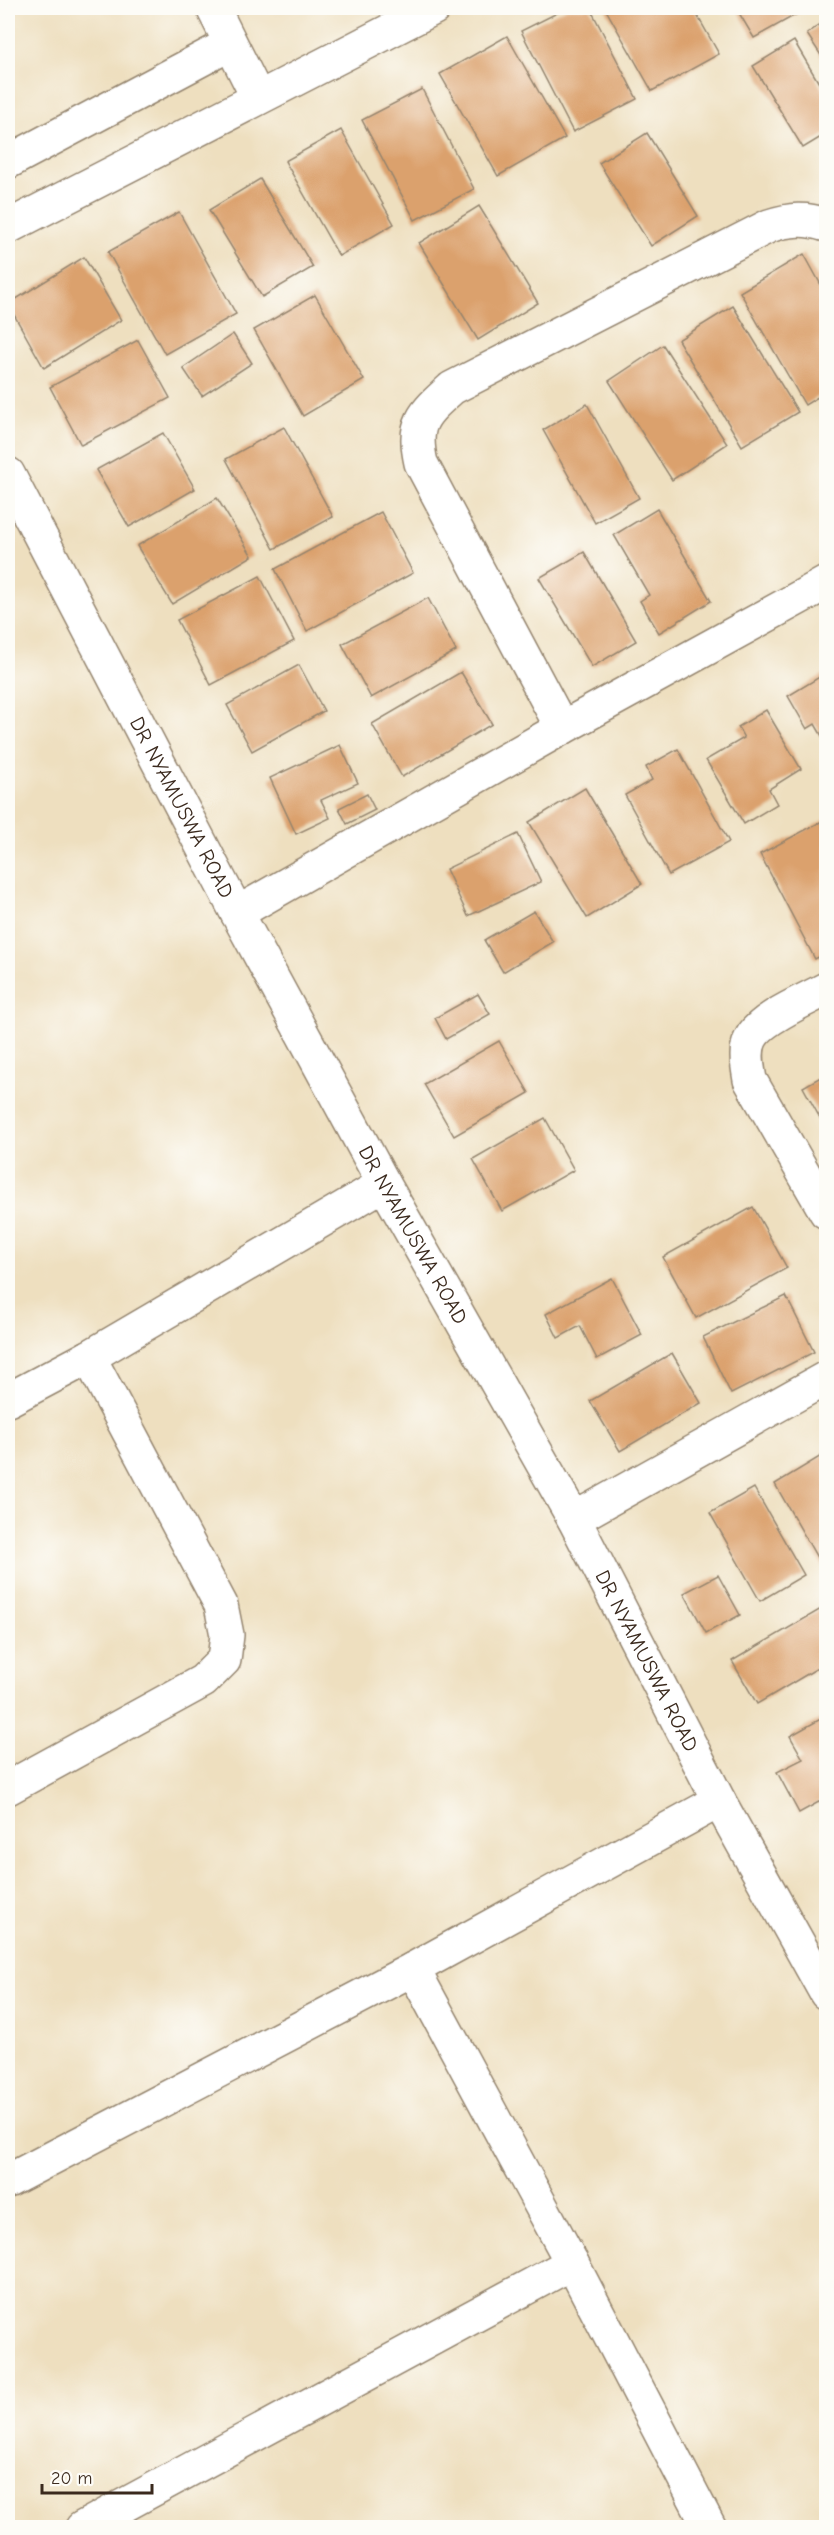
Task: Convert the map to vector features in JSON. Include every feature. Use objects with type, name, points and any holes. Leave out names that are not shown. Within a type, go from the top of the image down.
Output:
[{"type":"street","points":[[213,8],[258,98]]},
{"type":"street","points":[[8,227],[434,8]]},
{"type":"street","points":[[8,162],[230,44]]},
{"type":"street","points":[[562,728],[422,463],[416,440],[422,418],[452,388],[769,226],[788,220],[809,219],[826,225]]},
{"type":"street","name":"DR NYAMUSWA ROAD","points":[[8,474],[237,913],[384,1184],[574,1519],[719,1801],[826,1993]]},
{"type":"street","points":[[237,913],[562,728],[826,583]]},
{"type":"street","points":[[826,989],[762,1024],[750,1038],[747,1057],[750,1080],[826,1212]]},
{"type":"street","points":[[8,1400],[89,1357],[384,1184]]},
{"type":"street","points":[[8,1788],[203,1682],[224,1660],[227,1635],[221,1605],[89,1357]]},
{"type":"street","points":[[574,1519],[826,1378]]},
{"type":"street","points":[[8,2181],[413,1969],[719,1801]]},
{"type":"street","points":[[413,1969],[572,2263],[710,2528]]},
{"type":"street","points":[[82,2528],[572,2263]]},
{"type":"building","points":[[567,8],[590,8],[637,99],[573,132],[521,31]]},
{"type":"building","points":[[605,8],[693,8],[719,54],[652,91]]},
{"type":"building","points":[[736,8],[808,8],[754,38]]},
{"type":"building","points":[[826,20],[826,63],[807,34]]},
{"type":"building","points":[[507,36],[565,138],[498,176],[440,74]]},
{"type":"building","points":[[794,41],[826,95],[826,134],[803,148],[753,66]]},
{"type":"building","points":[[422,89],[474,189],[415,220],[362,120]]},
{"type":"building","points":[[341,130],[394,224],[339,256],[285,161]]},
{"type":"building","points":[[647,133],[698,216],[651,246],[599,163]]},
{"type":"building","points":[[260,179],[313,267],[262,297],[209,210]]},
{"type":"building","points":[[479,206],[538,303],[478,340],[419,243]]},
{"type":"building","points":[[179,212],[236,314],[165,354],[108,252]]},
{"type":"building","points":[[804,254],[826,294],[826,392],[805,405],[740,292]]},
{"type":"building","points":[[84,257],[121,320],[44,368],[8,304]]},
{"type":"building","points":[[315,295],[364,380],[303,416],[254,330]]},
{"type":"building","points":[[733,306],[798,412],[742,446],[678,340]]},
{"type":"building","points":[[233,334],[252,363],[202,396],[183,368]]},
{"type":"building","points":[[138,340],[170,398],[81,445],[50,387]]},
{"type":"building","points":[[663,345],[727,444],[672,480],[609,381]]},
{"type":"building","points":[[587,404],[639,498],[595,523],[543,430]]},
{"type":"building","points":[[284,427],[333,517],[274,549],[226,459]]},
{"type":"building","points":[[163,433],[195,489],[129,527],[96,470]]},
{"type":"building","points":[[217,498],[252,556],[172,604],[137,546]]},
{"type":"building","points":[[657,509],[711,601],[659,633],[640,601],[649,595],[614,535]]},
{"type":"building","points":[[381,512],[413,573],[307,631],[275,569]]},
{"type":"building","points":[[584,552],[636,641],[592,667],[539,578]]},
{"type":"building","points":[[260,576],[294,641],[211,685],[177,620]]},
{"type":"building","points":[[428,598],[456,651],[371,698],[342,644]]},
{"type":"building","points":[[299,665],[324,711],[252,751],[227,705]]},
{"type":"building","points":[[461,672],[492,724],[402,777],[372,724]]},
{"type":"building","points":[[826,673],[826,743],[815,724],[807,729],[788,696]]},
{"type":"building","points":[[766,710],[801,769],[769,789],[777,804],[744,824],[706,760],[744,738],[738,727]]},
{"type":"building","points":[[340,745],[358,783],[321,800],[330,818],[296,834],[270,778]]},
{"type":"building","points":[[678,749],[729,842],[669,875],[625,795],[652,780],[646,767]]},
{"type":"building","points":[[585,788],[642,884],[587,918],[529,822]]},
{"type":"building","points":[[367,794],[375,810],[347,824],[339,808]]},
{"type":"building","points":[[824,820],[826,825],[826,953],[815,959],[760,854]]},
{"type":"building","points":[[518,834],[541,882],[468,916],[446,869]]},
{"type":"building","points":[[534,911],[553,942],[503,972],[484,940]]},
{"type":"building","points":[[478,994],[490,1014],[446,1039],[435,1018]]},
{"type":"building","points":[[499,1041],[529,1093],[454,1136],[424,1084]]},
{"type":"building","points":[[826,1074],[826,1129],[803,1087]]},
{"type":"building","points":[[545,1118],[574,1170],[502,1211],[473,1159]]},
{"type":"building","points":[[753,1207],[787,1268],[696,1318],[663,1257]]},
{"type":"building","points":[[612,1278],[642,1335],[597,1359],[580,1326],[558,1338],[546,1314]]},
{"type":"building","points":[[786,1296],[814,1352],[731,1394],[703,1337]]},
{"type":"building","points":[[672,1353],[701,1403],[620,1451],[590,1401]]},
{"type":"building","points":[[826,1453],[826,1567],[823,1568],[775,1484]]},
{"type":"building","points":[[754,1488],[804,1575],[760,1601],[710,1513]]},
{"type":"building","points":[[718,1575],[740,1615],[706,1633],[684,1593]]},
{"type":"building","points":[[821,1609],[826,1619],[826,1663],[757,1704],[732,1661]]},
{"type":"building","points":[[826,1716],[826,1798],[799,1813],[777,1772],[803,1759],[790,1736]]}]
